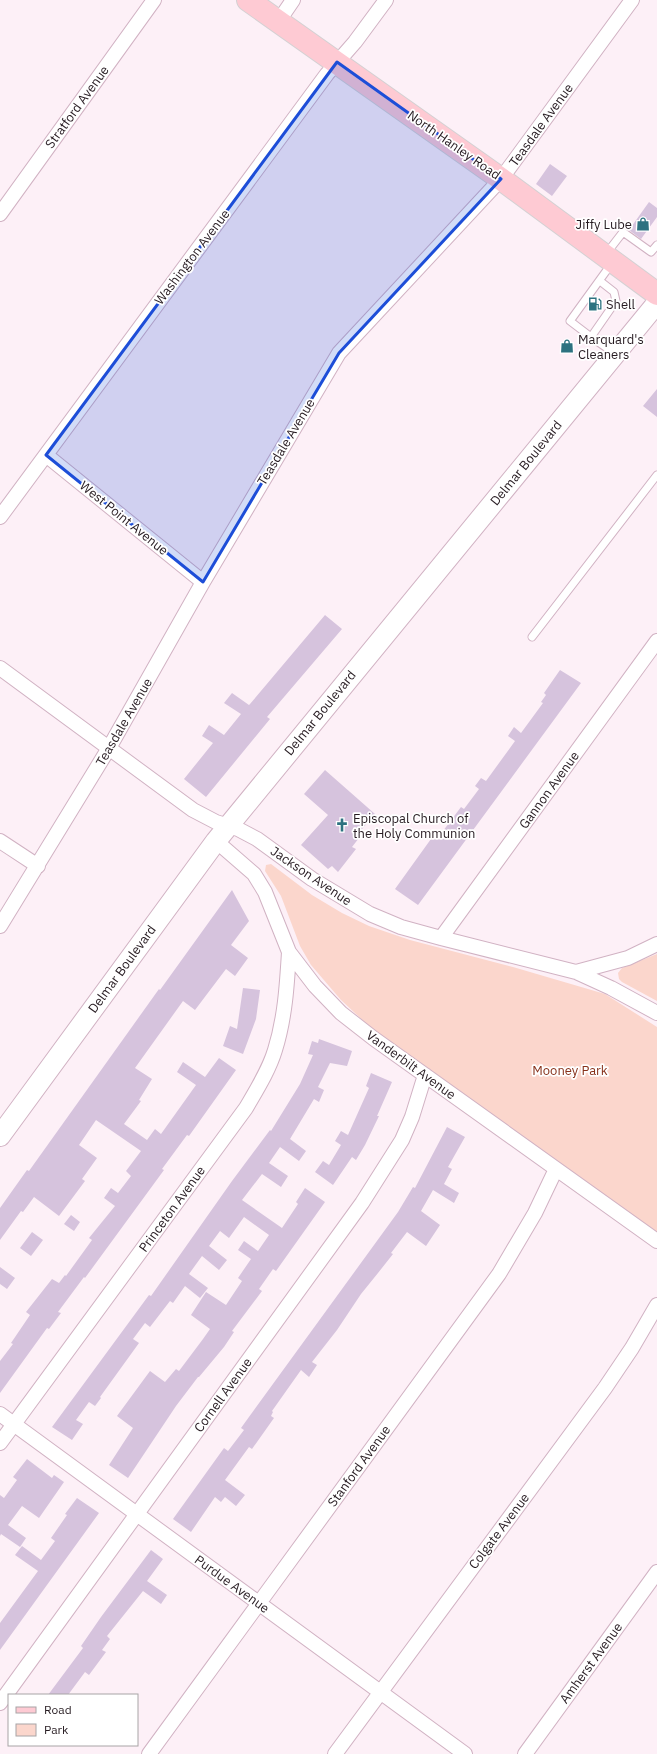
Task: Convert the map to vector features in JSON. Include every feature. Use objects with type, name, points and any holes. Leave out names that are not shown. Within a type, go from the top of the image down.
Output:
[{"type":"main road","name":"North Hanley Road","points":[[248,0],[502,179],[657,294]]},
{"type":"main road","name":"Delmar Boulevard","points":[[0,1136],[216,841],[657,303]]},
{"type":"street","name":"Stratford Avenue","points":[[0,214],[154,0]]},
{"type":"street","points":[[278,22],[293,0]]},
{"type":"street","name":"Washington Avenue","points":[[0,517],[337,62],[355,42],[386,0]]},
{"type":"street","name":"Teasdale Avenue","points":[[0,926],[109,748],[203,582],[338,353],[502,179],[632,0]]},
{"type":"street","name":"West Point Avenue","points":[[46,455],[203,582]]},
{"type":"street","name":"Gannon Avenue","points":[[441,938],[657,642]]},
{"type":"street","name":"Jackson Avenue","points":[[0,668],[193,810],[257,840],[339,897],[370,914],[402,927],[441,938],[576,972],[611,988],[657,1013]]},
{"type":"street","points":[[0,841],[38,866]]},
{"type":"street","name":"Vanderbilt Avenue","points":[[216,841],[254,874],[265,892],[289,952],[315,986],[341,1013],[424,1075],[657,1241]]},
{"type":"street","points":[[576,972],[628,958],[657,944]]},
{"type":"street","name":"Princeton Avenue","points":[[0,1443],[246,1108],[261,1083],[275,1050],[284,1009],[289,952]]},
{"type":"street","name":"Cornell Avenue","points":[[0,1703],[362,1203],[402,1140],[412,1117],[424,1075]]},
{"type":"street","name":"Stanford Avenue","points":[[149,1754],[499,1274],[535,1213],[556,1169]]},
{"type":"street","name":"Colgate Avenue","points":[[335,1754],[605,1388],[632,1348],[657,1305]]},
{"type":"street","name":"Purdue Avenue","points":[[0,1414],[465,1754]]},
{"type":"street","name":"Amherst Avenue","points":[[525,1754],[657,1572]]},
{"type":"lane","points":[[616,354],[570,322],[581,311],[592,296],[609,258],[623,232],[651,252],[657,245]]},
{"type":"lane","points":[[591,336],[608,308],[616,301],[614,292],[600,281]]},
{"type":"lane","points":[[532,637],[657,475]]},
{"type":"highlighted area","points":[[337,62],[501,179],[339,353],[203,582],[46,455]]},
{"type":"green space","name":"Mooney Park","points":[[271,864],[312,895],[342,913],[369,926],[410,940],[513,967],[605,994],[657,1027],[657,1235],[371,1028],[341,1000],[311,965],[300,946],[281,896],[265,871],[266,865]]},
{"type":"green space","points":[[657,954],[657,1001],[622,982],[619,979],[618,973],[622,968]]},
{"type":"building","points":[[550,164],[567,176],[552,196],[536,184]]},
{"type":"building","name":"Jiffy Lube","points":[[649,202],[657,208],[657,217],[641,239],[629,230]]},
{"type":"building","points":[[657,389],[657,417],[643,406]]},
{"type":"building","points":[[325,615],[342,629],[267,717],[270,719],[206,797],[184,779],[213,743],[202,736],[209,725],[224,735],[241,714],[224,703],[232,693],[249,705]]},
{"type":"building","points":[[560,670],[581,683],[418,905],[395,889],[436,832],[440,835],[461,807],[464,809],[479,789],[475,786],[481,778],[486,781],[515,741],[508,736],[514,727],[521,733],[543,703],[541,702],[546,695],[544,693]]},
{"type":"building","name":"Episcopal Church of the Holy Communion","points":[[325,770],[375,814],[356,836],[359,838],[352,847],[356,849],[338,872],[332,866],[328,869],[301,845],[328,815],[304,794]]},
{"type":"building","points":[[232,890],[249,921],[231,945],[248,958],[235,976],[226,969],[195,1010],[183,1001],[135,1068],[152,1079],[139,1100],[141,1101],[124,1124],[147,1140],[155,1129],[161,1134],[196,1085],[177,1072],[183,1062],[205,1077],[219,1058],[236,1070],[189,1136],[187,1135],[162,1169],[164,1170],[85,1278],[84,1277],[58,1312],[61,1313],[49,1329],[47,1328],[0,1393],[0,1361],[13,1344],[11,1343],[30,1315],[26,1312],[52,1279],[59,1283],[65,1275],[66,1276],[92,1240],[89,1238],[115,1206],[104,1198],[111,1188],[118,1193],[131,1176],[126,1171],[141,1151],[96,1120],[79,1145],[97,1158],[82,1179],[85,1181],[59,1216],[34,1197],[23,1212],[21,1211],[0,1240],[0,1208],[27,1170],[29,1171],[159,989],[160,990]]},
{"type":"building","points":[[243,988],[260,990],[256,1019],[243,1054],[223,1046],[230,1026],[237,1029]]},
{"type":"building","points":[[319,1039],[352,1051],[347,1066],[330,1063],[318,1087],[324,1090],[319,1102],[314,1099],[290,1139],[306,1151],[299,1161],[280,1147],[269,1163],[288,1176],[281,1187],[262,1174],[242,1200],[282,1228],[298,1204],[296,1202],[305,1188],[325,1202],[276,1271],[273,1269],[259,1289],[262,1291],[232,1331],[234,1332],[224,1347],[198,1377],[176,1406],[128,1478],[109,1465],[133,1428],[117,1416],[150,1371],[165,1382],[176,1369],[179,1371],[203,1339],[210,1329],[191,1315],[206,1292],[226,1305],[242,1281],[238,1278],[251,1259],[238,1250],[244,1241],[258,1251],[269,1235],[244,1217],[229,1238],[220,1231],[209,1246],[227,1260],[219,1270],[202,1256],[189,1274],[208,1288],[200,1298],[185,1286],[173,1303],[170,1301],[150,1327],[145,1323],[133,1339],[139,1343],[100,1397],[101,1398],[95,1406],[89,1402],[76,1420],[83,1424],[72,1440],[52,1427],[149,1295],[151,1296],[232,1181],[270,1130],[271,1131],[300,1084],[313,1055],[308,1054],[312,1041],[318,1043]]},
{"type":"building","points":[[371,1073],[392,1082],[377,1116],[379,1116],[365,1145],[356,1160],[352,1157],[333,1185],[315,1172],[323,1161],[329,1165],[341,1145],[335,1141],[341,1131],[348,1135],[369,1088],[366,1086]]},
{"type":"building","points":[[447,1127],[465,1137],[448,1167],[452,1169],[444,1184],[459,1193],[454,1203],[433,1190],[421,1211],[440,1225],[426,1246],[407,1232],[391,1253],[393,1254],[361,1294],[337,1330],[312,1362],[317,1365],[309,1377],[301,1370],[272,1411],[271,1416],[274,1418],[252,1449],[249,1447],[225,1480],[245,1495],[236,1506],[225,1497],[221,1502],[215,1497],[191,1532],[173,1519],[224,1448],[228,1451],[244,1430],[241,1428],[398,1212],[413,1187],[415,1188]]},
{"type":"building","points":[[71,1215],[80,1222],[74,1231],[64,1224]]},
{"type":"building","points":[[32,1232],[43,1240],[31,1256],[20,1248]]},
{"type":"building","points":[[0,1267],[15,1278],[7,1289],[0,1284]]},
{"type":"building","points":[[27,1459],[52,1478],[54,1475],[64,1482],[39,1518],[22,1506],[8,1525],[26,1538],[20,1547],[1,1534],[0,1536],[0,1495],[4,1498],[17,1480],[13,1477]]},
{"type":"building","points":[[77,1498],[99,1513],[0,1650],[0,1623],[38,1571],[15,1555],[22,1546],[41,1560],[55,1541],[51,1538],[67,1515],[65,1514]]},
{"type":"building","points":[[151,1550],[163,1559],[147,1581],[167,1595],[161,1604],[143,1591],[107,1636],[110,1639],[102,1650],[106,1652],[89,1675],[85,1672],[69,1694],[49,1694],[83,1648],[81,1646]]},
{"type":"place","name":"Jiffy Lube","points":[[643,224]]},
{"type":"place","name":"Shell","points":[[595,304]]},
{"type":"place","name":"Marquard's Cleaners","points":[[567,346]]},
{"type":"place","name":"Episcopal Church of the Holy Communion","points":[[342,825]]}]
